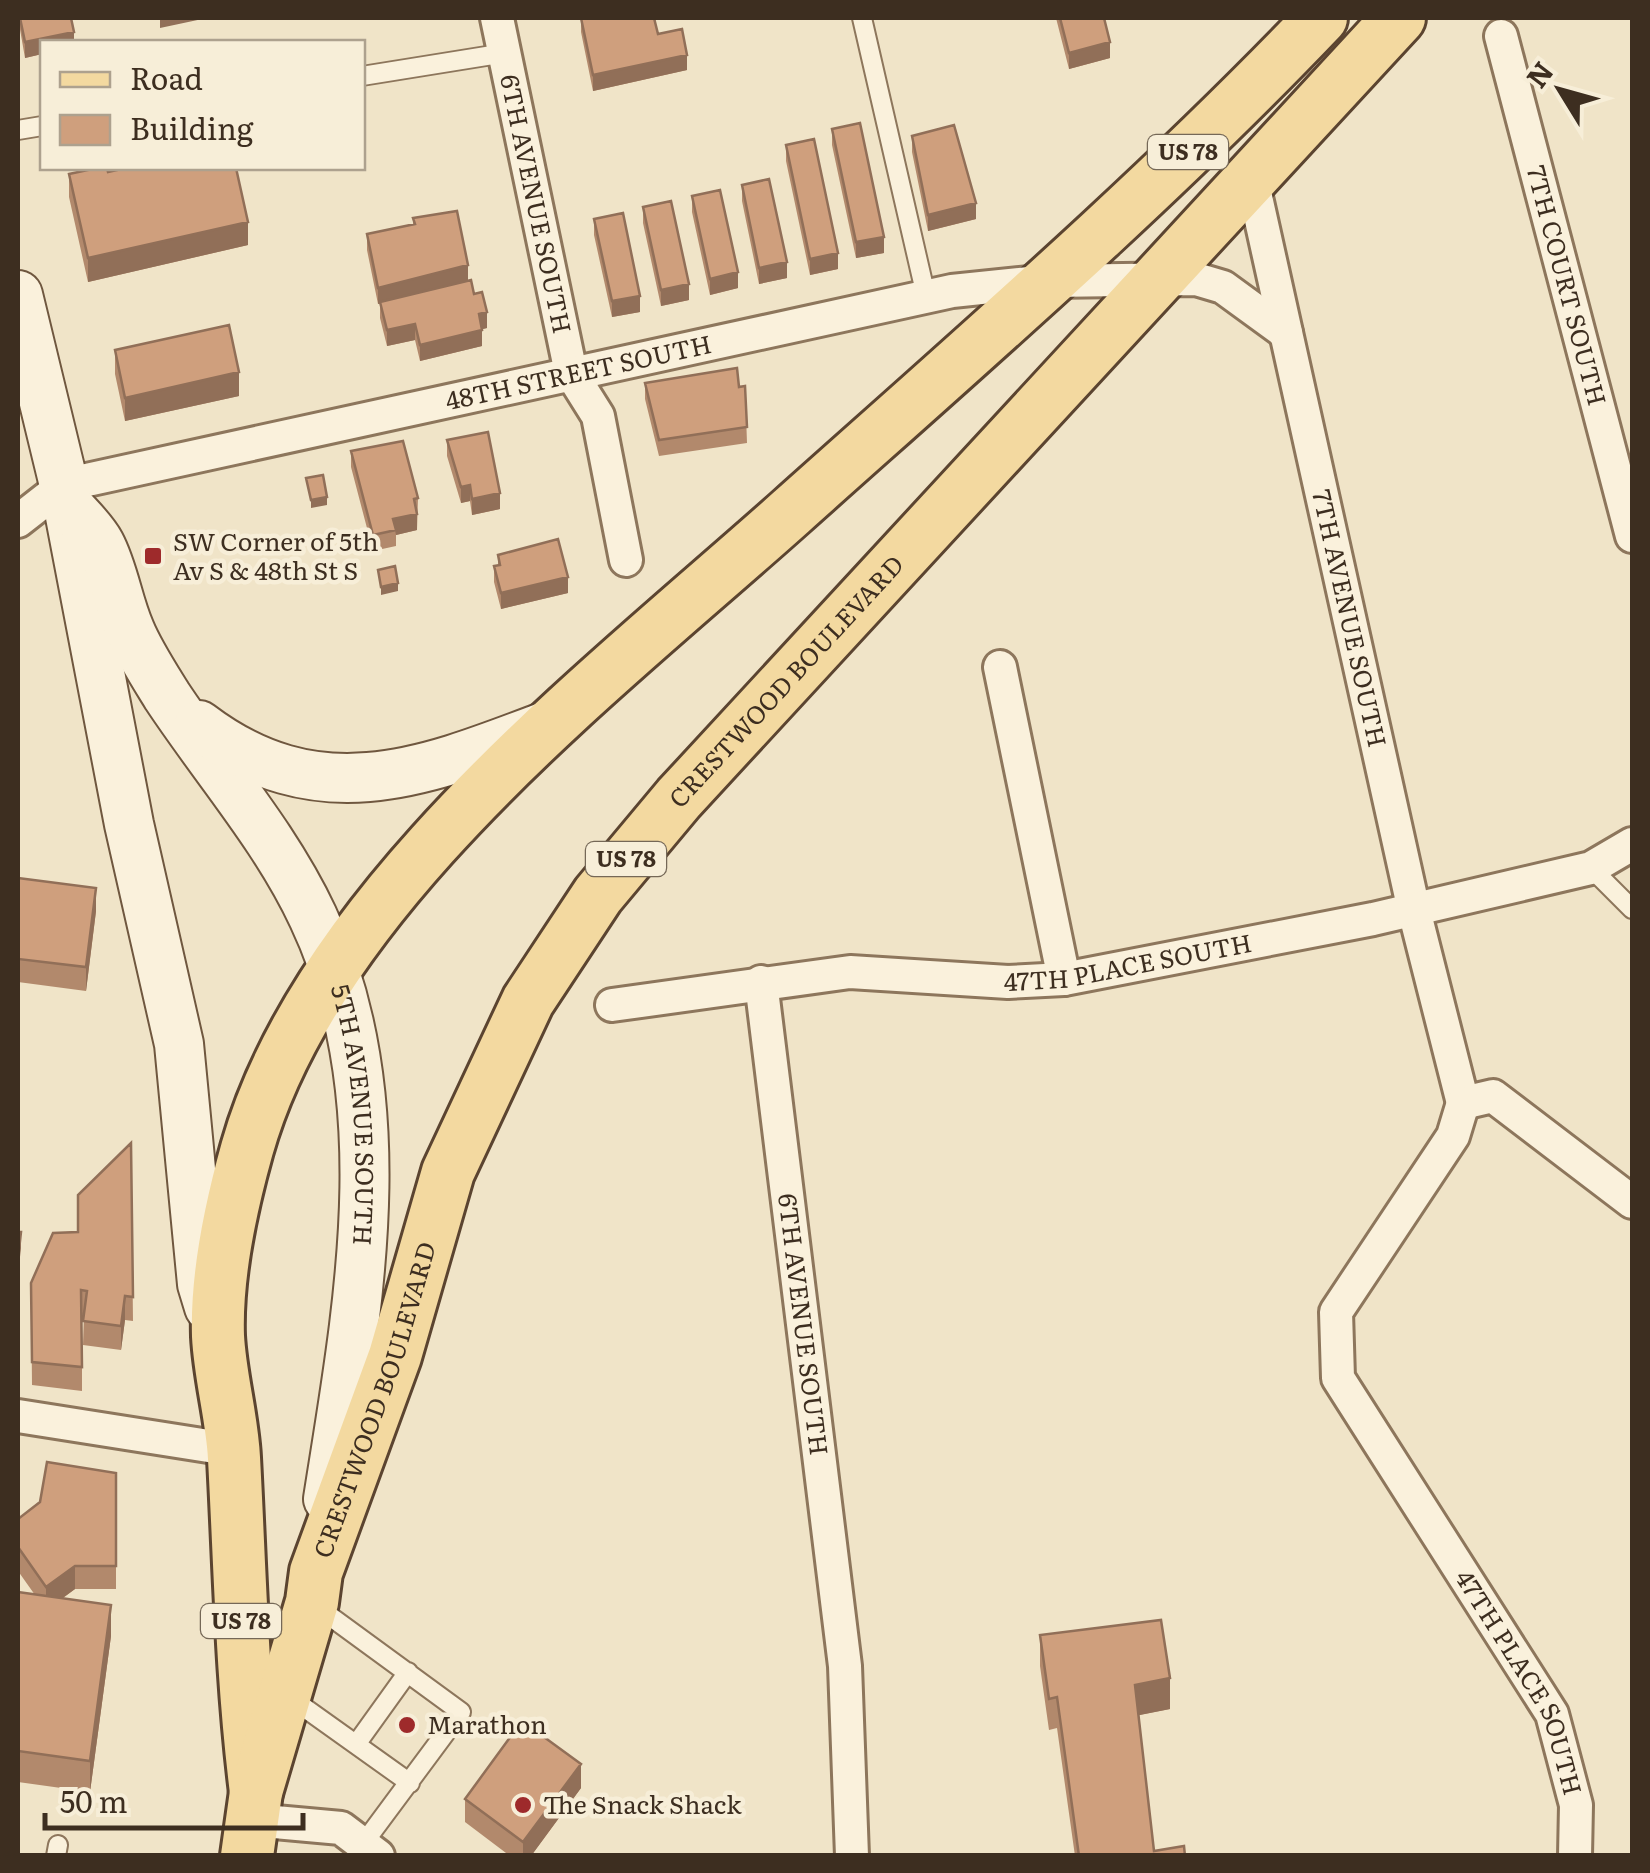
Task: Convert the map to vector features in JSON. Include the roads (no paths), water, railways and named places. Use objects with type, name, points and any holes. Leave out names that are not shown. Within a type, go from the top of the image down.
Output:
[{"type":"main road","name":"US 78","points":[[218,1334],[233,1210],[247,1149],[292,1033],[333,967],[423,857],[559,722],[1168,172],[1321,18]]},
{"type":"main road","name":"CRESTWOOD BOULEVARD","points":[[314,1587],[395,1356],[448,1172],[499,1056],[562,947],[637,845],[679,798],[1400,18]]},
{"type":"main road","name":"5TH AVENUE SOUTH","points":[[218,1334],[234,1450],[252,1822]]},
{"type":"main road","name":"5TH AVENUE SOUTH","points":[[252,1822],[314,1587]]},
{"type":"street","name":"6TH AVENUE SOUTH","points":[[497,18],[571,374],[598,416],[626,560]]},
{"type":"street","name":"7TH COURT SOUTH","points":[[1502,36],[1632,536]]},
{"type":"street","name":"7TH AVENUE SOUTH","points":[[1252,179],[1413,906],[1463,1104]]},
{"type":"street","points":[[1155,282],[1196,278],[1223,287],[1286,332]]},
{"type":"street","name":"48TH STREET SOUTH","points":[[18,520],[65,494],[571,374],[926,296],[1050,281],[1155,282]]},
{"type":"street","name":"5TH AVENUE SOUTH","points":[[18,297],[65,494],[128,824],[179,1044],[202,1284],[218,1334]]},
{"type":"street","name":"5TH AVENUE SOUTH","points":[[65,494],[100,544],[130,633],[166,693],[282,858],[333,967],[356,1058],[364,1182],[354,1330],[314,1587]]},
{"type":"street","points":[[1000,667],[1064,979]]},
{"type":"street","points":[[166,693],[202,728],[242,754],[288,772],[336,781],[414,771],[559,722]]},
{"type":"street","name":"47TH PLACE SOUTH","points":[[612,1005],[850,972],[1008,982],[1064,979],[1373,918],[1591,868],[1632,844]]},
{"type":"street","name":"6TH AVENUE SOUTH","points":[[761,982],[845,1666],[854,1855]]},
{"type":"street","points":[[1463,1104],[1493,1096],[1632,1202]]},
{"type":"street","name":"47TH PLACE SOUTH","points":[[1463,1104],[1454,1136],[1336,1312],[1338,1378],[1552,1714],[1576,1805],[1574,1856]]},
{"type":"street","points":[[18,1416],[234,1450]]},
{"type":"street","points":[[252,1822],[328,1824],[342,1828],[371,1850]]},
{"type":"lane","points":[[862,18],[926,296]]},
{"type":"lane","points":[[365,76],[505,53]]},
{"type":"lane","points":[[1591,868],[1632,908]]},
{"type":"lane","points":[[314,1587],[408,1672],[462,1712],[410,1783],[371,1850]]},
{"type":"lane","points":[[357,1744],[408,1672]]},
{"type":"lane","points":[[284,1693],[410,1783]]},
{"type":"place","name":"SW Corner of 5th Av S & 48th St S","points":[[153,556]]},
{"type":"place","name":"Marathon","points":[[407,1725]]},
{"type":"place","name":"The Snack Shack","points":[[523,1805]]}]
